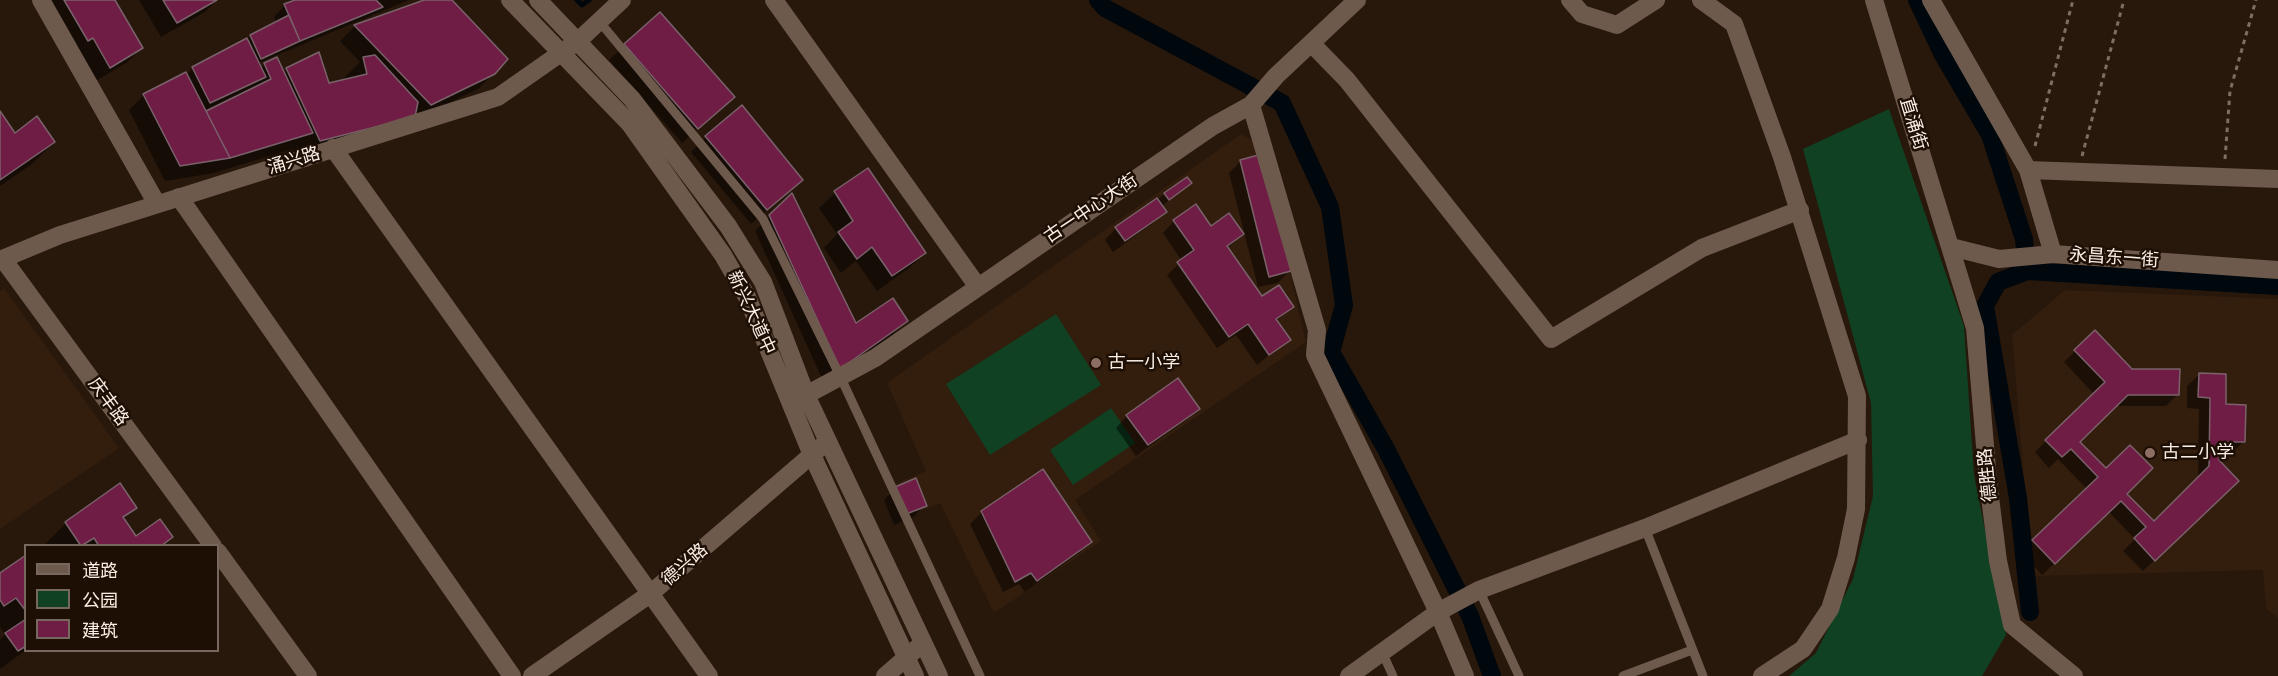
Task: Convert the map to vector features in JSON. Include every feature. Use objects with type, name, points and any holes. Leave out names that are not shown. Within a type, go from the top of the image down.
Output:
[{"type":"street","points":[[41,0],[158,204]]},
{"type":"street","name":"新兴大道中","points":[[510,0],[630,124],[723,255],[747,297],[812,455],[915,676]]},
{"type":"street","name":"新兴大道中","points":[[538,0],[632,99],[728,226],[763,282],[806,395],[939,676]]},
{"type":"street","name":"涌兴路","points":[[1,260],[60,235],[498,97],[578,41],[621,0]]},
{"type":"street","points":[[774,0],[978,287]]},
{"type":"street","name":"古一中心大街","points":[[806,395],[875,358],[1213,126],[1251,105],[1276,76],[1357,0]]},
{"type":"street","points":[[1570,0],[1582,14],[1617,25],[1656,0]]},
{"type":"street","points":[[1701,0],[1734,24],[1800,210],[1857,396],[1856,509],[1846,558],[1830,609],[1803,649],[1762,676]]},
{"type":"street","name":"直涌街","points":[[1874,0],[1951,247]]},
{"type":"street","points":[[1931,0],[2028,170],[2053,254]]},
{"type":"street","points":[[1312,44],[1347,80],[1551,339],[1702,248],[1800,210]]},
{"type":"street","points":[[1251,105],[1317,330],[1316,355],[1438,612],[1465,676]]},
{"type":"street","points":[[333,148],[709,676]]},
{"type":"street","points":[[2028,170],[2278,179]]},
{"type":"street","points":[[179,197],[512,676]]},
{"type":"street","name":"永昌东一街","points":[[1951,247],[1999,259],[2053,254],[2278,270]]},
{"type":"street","name":"德胜路","points":[[1951,247],[1975,328],[1997,550],[2012,625],[2074,676]]},
{"type":"street","name":"庆丰路","points":[[1,260],[212,544]]},
{"type":"street","points":[[1349,676],[1438,612],[1479,590],[1645,528],[1857,440]]},
{"type":"street","name":"德兴路","points":[[532,676],[650,594],[828,441]]},
{"type":"street","points":[[219,553],[308,676]]},
{"type":"street","points":[[885,676],[923,643]]},
{"type":"lane","points":[[599,21],[763,219],[840,376],[980,676]]},
{"type":"lane","points":[[1645,528],[1703,676]]},
{"type":"lane","points":[[1479,590],[1520,676]]},
{"type":"lane","points":[[1623,676],[1692,650]]},
{"type":"lane","points":[[1382,652],[1393,676]]},
{"type":"path","points":[[2028,170],[2073,0]]},
{"type":"path","points":[[2078,172],[2124,0]]},
{"type":"path","points":[[2224,177],[2230,90],[2256,0]]},
{"type":"shaded area","name":"古一小学","points":[[1241,134],[1260,145],[1306,342],[1075,500],[1101,541],[994,613],[940,503],[904,517],[891,486],[926,471],[887,383]]},
{"type":"shaded area","points":[[4,288],[119,448],[0,529],[0,291]]},
{"type":"shaded area","name":"古二小学","points":[[2065,290],[2278,299],[2278,618],[2266,608],[2263,570],[2032,576],[2012,335]]},
{"type":"green space","points":[[1889,109],[1964,326],[1974,475],[2006,635],[1982,676],[1789,676],[1816,653],[1853,579],[1873,496],[1871,403],[1803,149]]},
{"type":"green space","points":[[1056,314],[1101,385],[990,455],[946,384]]},
{"type":"green space","points":[[1111,408],[1135,443],[1073,485],[1050,450]]},
{"type":"building","points":[[64,0],[115,0],[143,48],[110,68],[93,38],[88,41]]},
{"type":"building","points":[[163,0],[217,0],[177,23]]},
{"type":"building","points":[[295,0],[376,0],[383,7],[300,41],[284,4]]},
{"type":"building","points":[[424,0],[452,0],[508,59],[495,74],[431,105],[354,25]]},
{"type":"building","points":[[660,12],[735,97],[698,129],[624,44]]},
{"type":"building","points":[[289,15],[300,41],[261,59],[250,35]]},
{"type":"building","points":[[247,38],[266,77],[210,103],[192,67]]},
{"type":"building","points":[[319,52],[329,83],[367,74],[363,57],[375,55],[418,102],[415,117],[320,141],[286,68]]},
{"type":"building","points":[[277,57],[313,133],[230,158],[206,111],[271,79],[264,63]]},
{"type":"building","points":[[186,72],[230,158],[180,166],[143,94]]},
{"type":"building","points":[[742,105],[803,180],[767,210],[705,136]]},
{"type":"building","points":[[0,111],[15,133],[37,116],[55,142],[0,180]]},
{"type":"building","points":[[1262,154],[1291,271],[1269,277],[1240,160]]},
{"type":"building","points":[[868,168],[926,253],[892,276],[872,247],[857,259],[838,232],[853,221],[834,191]]},
{"type":"building","points":[[1187,177],[1192,183],[1169,200],[1164,193]]},
{"type":"building","points":[[792,193],[856,323],[893,298],[908,321],[840,369],[769,215]]},
{"type":"building","points":[[1157,198],[1167,212],[1125,241],[1115,227]]},
{"type":"building","points":[[1196,204],[1211,226],[1229,213],[1244,234],[1227,246],[1262,296],[1279,285],[1294,307],[1276,319],[1291,340],[1269,355],[1248,324],[1229,337],[1177,262],[1194,250],[1173,220]]},
{"type":"building","points":[[2095,330],[2132,369],[2180,369],[2179,395],[2128,395],[2080,442],[2106,468],[2130,445],[2153,468],[2127,494],[2154,521],[2209,466],[2210,398],[2198,397],[2199,373],[2226,374],[2226,404],[2246,405],[2245,442],[2220,442],[2219,460],[2239,481],[2155,561],[2134,538],[2146,527],[2121,501],[2055,564],[2032,540],[2098,477],[2071,449],[2062,457],[2045,440],[2105,382],[2074,350]]},
{"type":"building","points":[[1178,378],[1200,409],[1148,445],[1126,415]]},
{"type":"building","points":[[1043,469],[1092,542],[1037,581],[1031,573],[1015,582],[981,511]]},
{"type":"building","points":[[916,478],[927,506],[906,514],[895,487]]},
{"type":"building","points":[[120,483],[137,508],[123,517],[136,536],[160,519],[173,537],[164,544],[98,544],[94,538],[80,544],[65,522]]},
{"type":"building","points":[[24,556],[24,608],[16,598],[4,606],[0,600],[0,573]]},
{"type":"building","points":[[24,620],[24,647],[18,651],[5,633]]},
{"type":"waterway","points":[[577,0],[582,5],[589,0]]},
{"type":"waterway","points":[[1098,0],[1105,8],[1282,103],[1330,207],[1344,305],[1331,352],[1386,449],[1470,616],[1492,676]]},
{"type":"waterway","points":[[1917,0],[1943,55],[1990,135],[2024,239],[2027,271]]},
{"type":"waterway","points":[[2030,612],[2018,498],[1985,306],[1998,282],[2027,271],[2278,286]]},
{"type":"place","name":"古一小学","points":[[1096,363]]},
{"type":"place","name":"古二小学","points":[[2150,453]]}]
